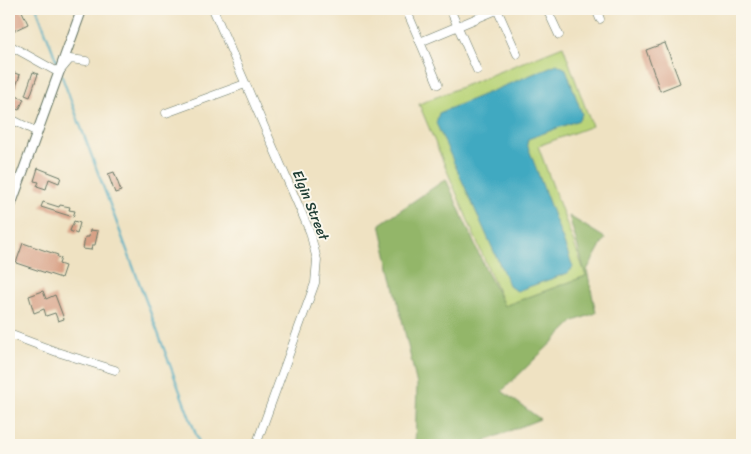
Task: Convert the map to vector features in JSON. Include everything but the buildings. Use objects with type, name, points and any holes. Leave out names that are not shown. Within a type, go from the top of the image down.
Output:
[{"type":"street","points":[[9,210],[12,193],[38,132],[82,9]]},
{"type":"street","name":"Elgin Street","points":[[213,9],[310,232],[317,260],[315,283],[256,445]]},
{"type":"street","points":[[406,9],[438,84]]},
{"type":"street","points":[[450,9],[477,70]]},
{"type":"street","points":[[420,42],[498,9],[517,54]]},
{"type":"street","points":[[547,9],[559,35]]},
{"type":"street","points":[[596,9],[600,19]]},
{"type":"street","points":[[9,45],[54,70],[60,71]]},
{"type":"street","points":[[60,71],[70,59],[86,62]]},
{"type":"street","points":[[166,114],[245,84]]},
{"type":"street","points":[[9,118],[38,132]]},
{"type":"street","points":[[9,334],[57,352],[115,370]]},
{"type":"green space","points":[[563,46],[592,126],[538,146],[586,276],[504,306],[419,104]]},
{"type":"green space","points":[[446,179],[504,306],[586,276],[569,216],[605,238],[587,270],[596,313],[574,321],[502,391],[540,419],[474,445],[415,445],[417,385],[380,224]]},
{"type":"water","points":[[557,64],[566,69],[582,114],[579,120],[528,139],[527,144],[573,267],[568,273],[517,291],[510,287],[436,123],[439,113]]},
{"type":"waterway","points":[[37,9],[58,65]]},
{"type":"waterway","points":[[61,74],[200,445]]}]
